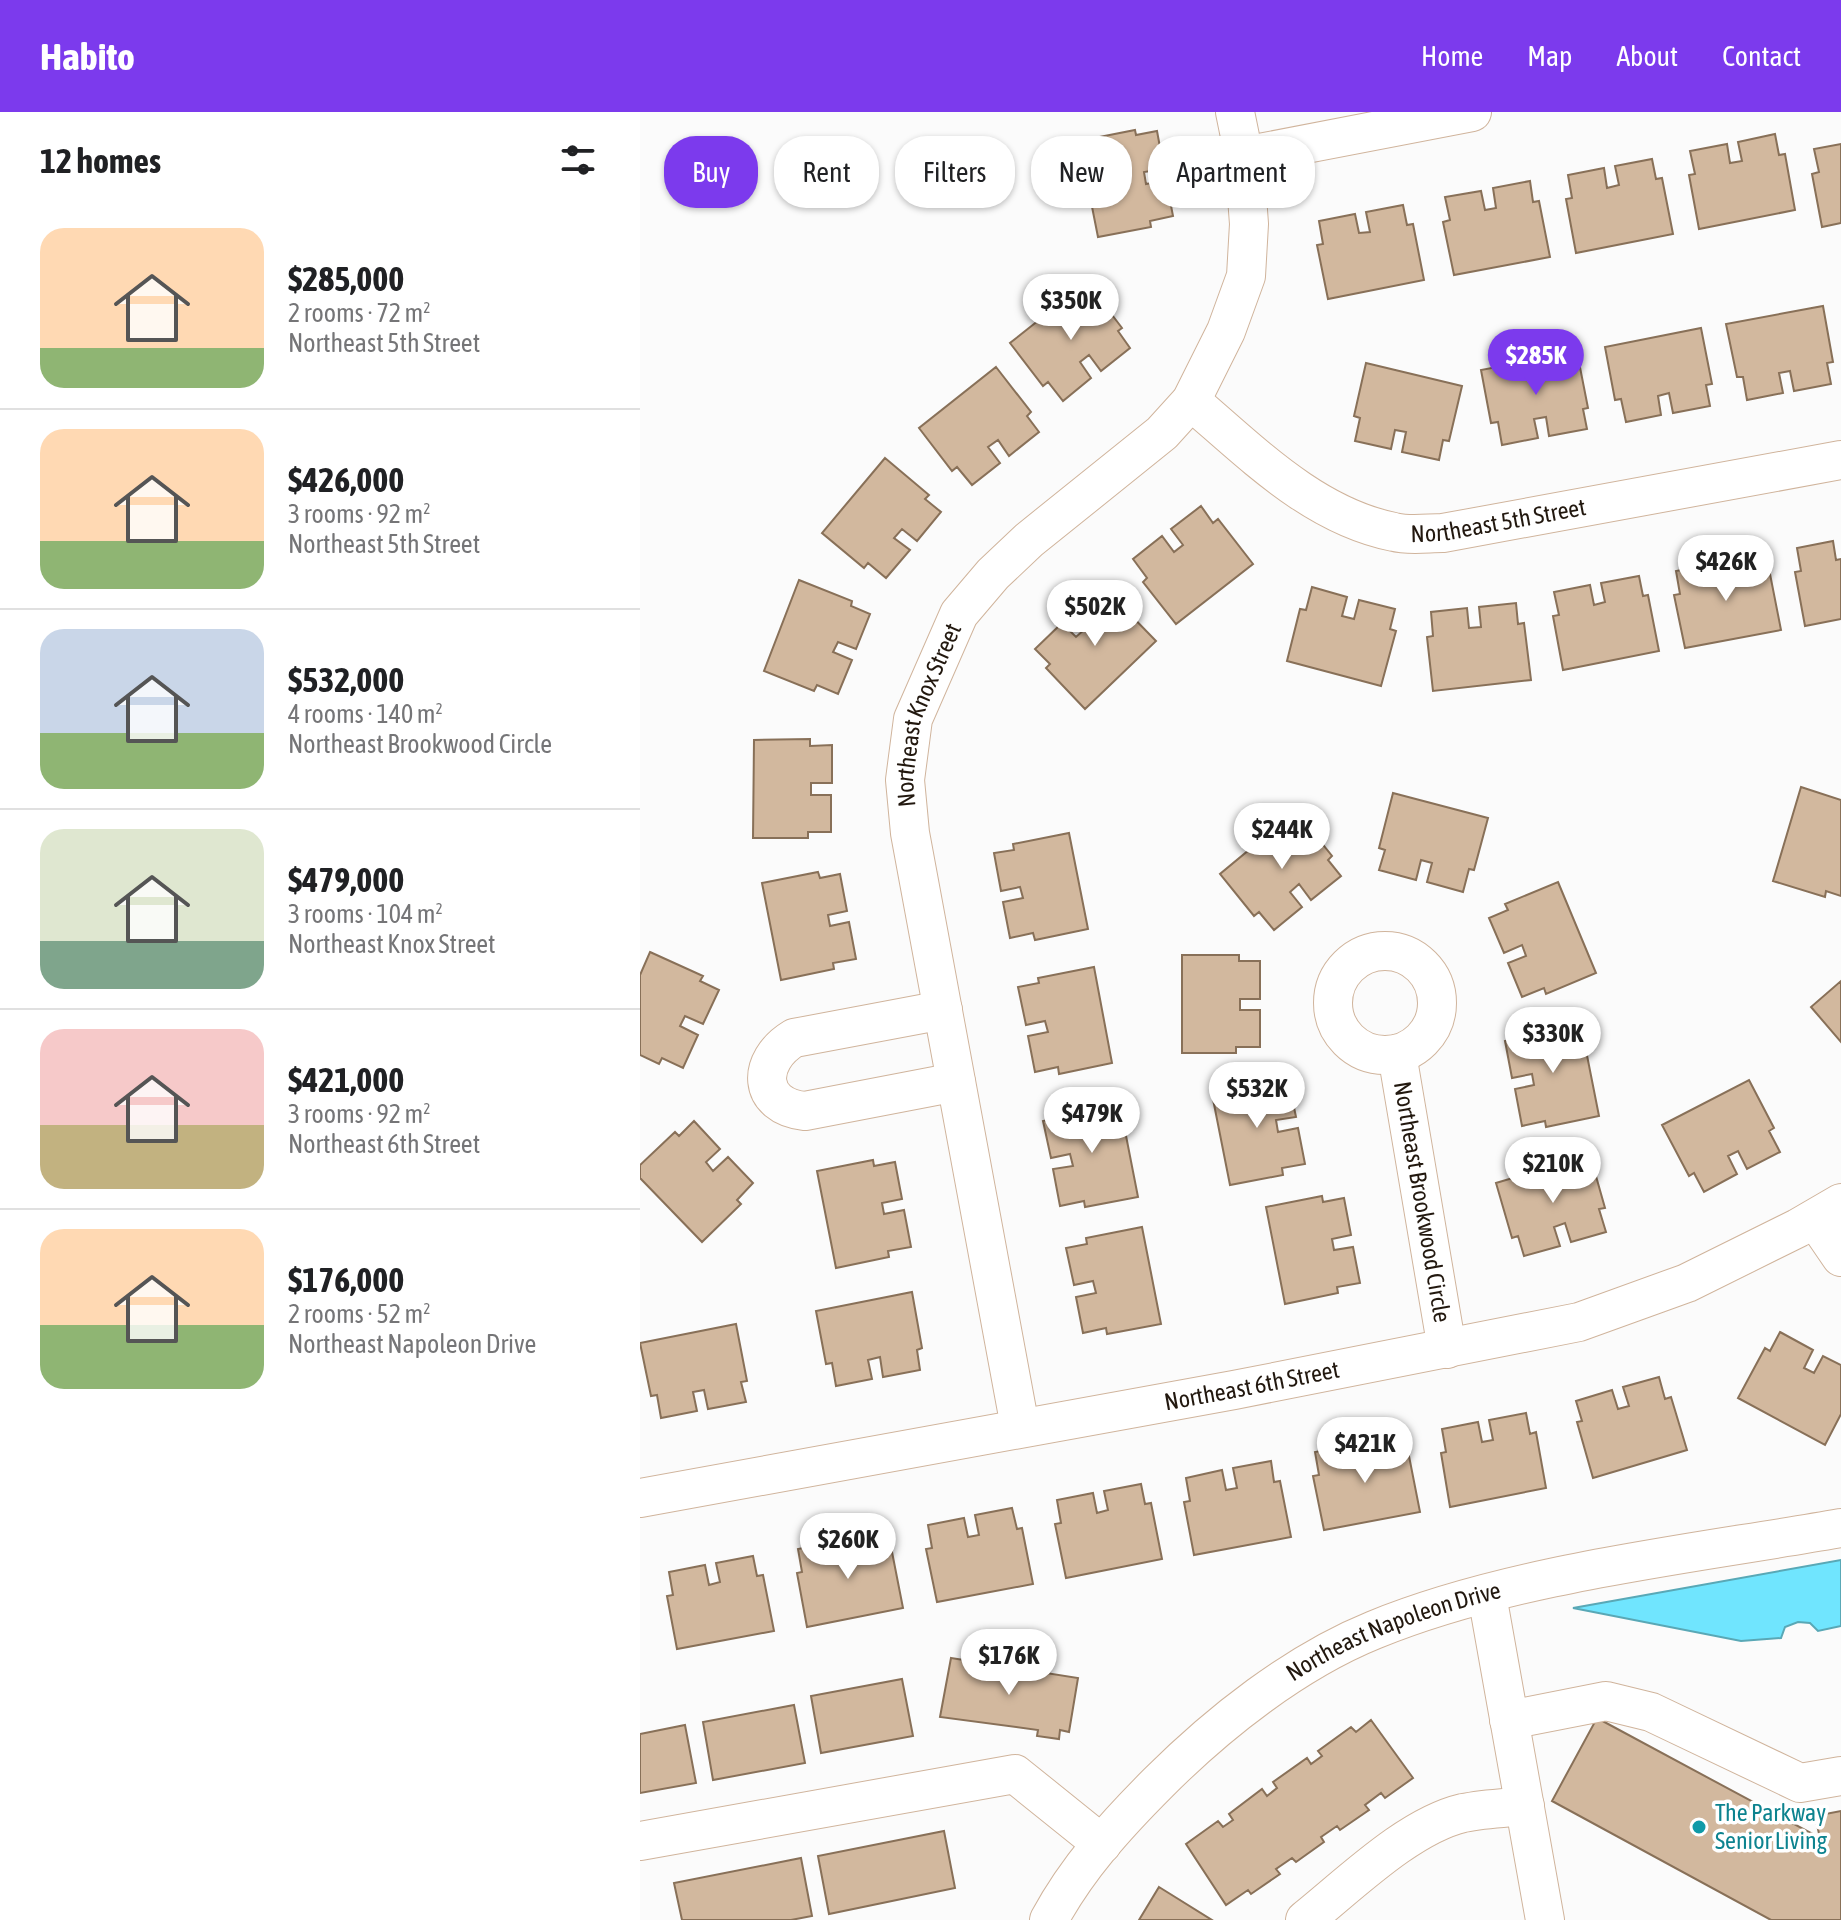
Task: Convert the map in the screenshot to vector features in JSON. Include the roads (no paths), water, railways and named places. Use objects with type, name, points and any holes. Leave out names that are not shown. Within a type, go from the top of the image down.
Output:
[{"type":"street","name":"Northeast Knox Street","points":[[1235,112],[1240,136]]},
{"type":"street","points":[[1315,142],[1472,112]]},
{"type":"street","name":"Northeast Knox Street","points":[[1020,1427],[910,833],[905,780],[913,719],[959,614],[993,574],[1162,433],[1191,401],[1226,331],[1246,276],[1248,208]]},
{"type":"street","name":"Northeast 5th Street","points":[[1191,401],[1286,482],[1345,515],[1396,533],[1443,533],[1841,460]]},
{"type":"street","points":[[943,1010],[794,1038],[777,1048],[767,1065],[768,1084],[774,1099],[788,1110],[805,1111],[956,1082]]},
{"type":"street","name":"Northeast Brookwood Circle","points":[[1397,1054],[1447,1349]]},
{"type":"street","points":[[1828,1211],[1841,1257]]},
{"type":"street","name":"Northeast 6th Street","points":[[640,1498],[1579,1322],[1687,1283],[1828,1211]]},
{"type":"street","name":"Northeast Napoleon Drive","points":[[1049,1920],[1070,1882],[1102,1844],[1201,1740],[1285,1678],[1373,1630],[1487,1595],[1841,1528]]},
{"type":"street","points":[[1487,1595],[1545,1920]]},
{"type":"street","points":[[1509,1720],[1606,1701],[1651,1712],[1800,1783],[1841,1776]]},
{"type":"street","points":[[640,1841],[1015,1774],[1102,1844]]},
{"type":"street","points":[[1305,1920],[1390,1852],[1427,1828],[1461,1814],[1525,1806]]},
{"type":"water","points":[[1841,1560],[1841,1626],[1818,1631],[1810,1623],[1798,1622],[1785,1627],[1781,1638],[1741,1641],[1573,1608]]},
{"type":"place","name":"The Parkway Senior Living","points":[[1699,1827]]}]
